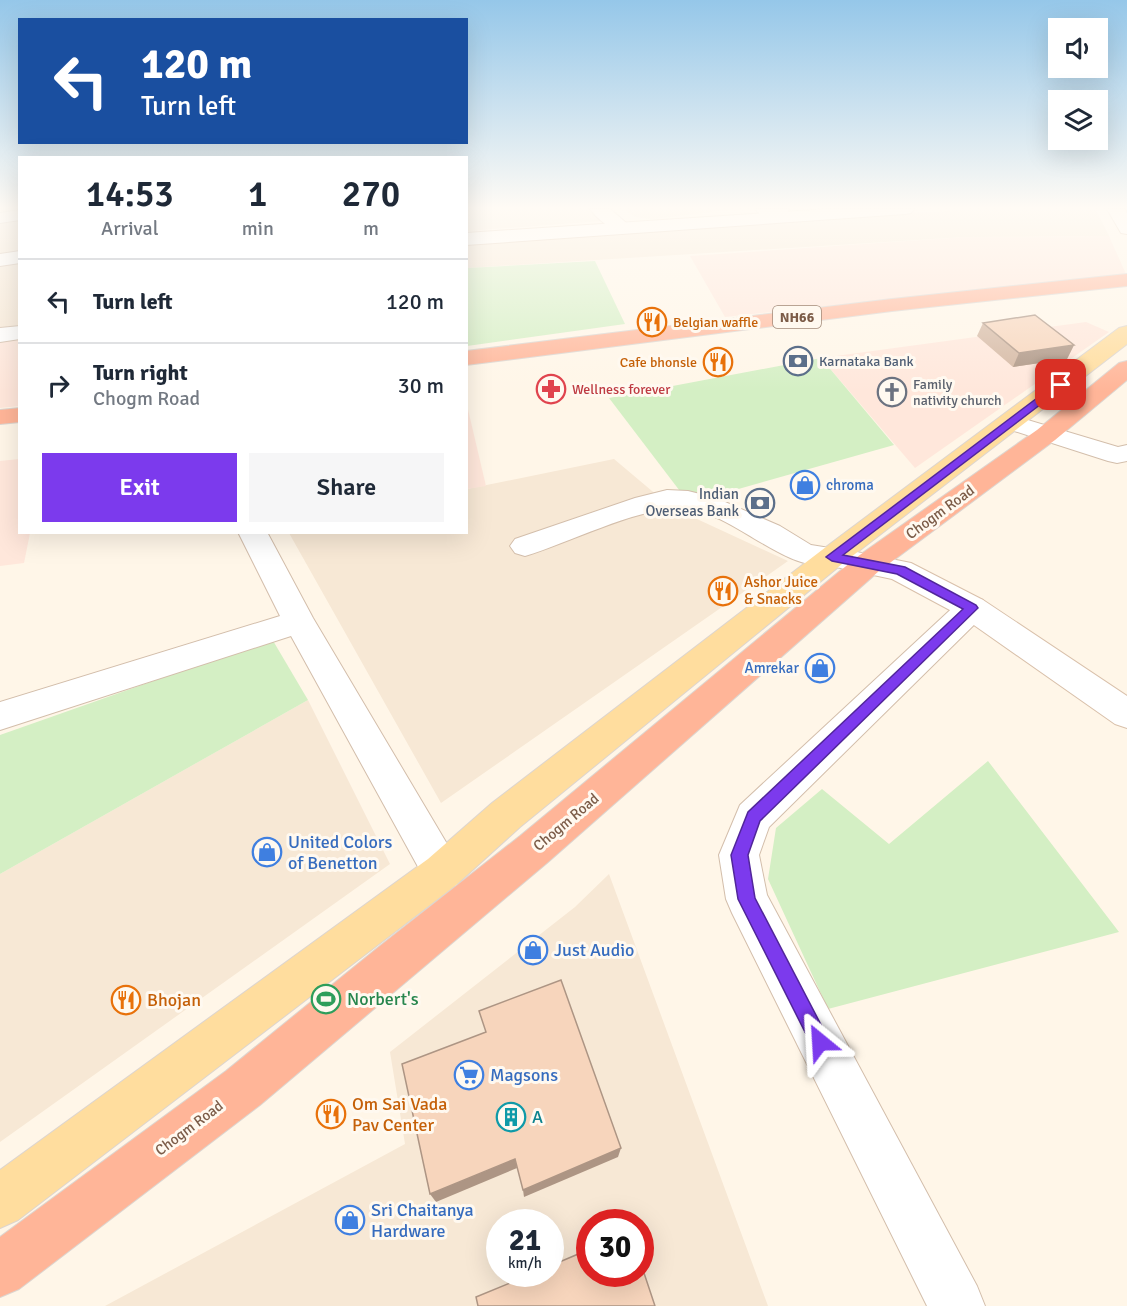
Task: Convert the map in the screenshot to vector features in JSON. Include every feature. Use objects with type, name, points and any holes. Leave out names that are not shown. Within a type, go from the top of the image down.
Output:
[{"type":"highway","name":"NH66","points":[[468,358],[892,305],[1127,280]]},
{"type":"highway","name":"Chogm Road","points":[[0,1270],[243,1088],[386,968],[534,849],[850,560],[1029,429],[1127,368]]},
{"type":"highway","points":[[0,417],[18,415]]},
{"type":"main road","name":"Chogm Road","points":[[1029,429],[1127,333]]},
{"type":"main road","name":"Chogm Road","points":[[0,1202],[442,872],[506,815],[850,560]]},
{"type":"street","points":[[0,335],[18,332]]},
{"type":"street","points":[[1029,429],[1117,455],[1127,453]]},
{"type":"street","points":[[525,546],[645,504],[667,500],[688,500],[706,504],[759,528],[804,554],[900,570],[972,608],[1127,714]]},
{"type":"street","points":[[253,534],[298,622],[442,872]]},
{"type":"street","points":[[957,1306],[747,899],[739,855],[754,817],[972,608]]},
{"type":"street","points":[[0,716],[298,622]]},
{"type":"shaded area","points":[[0,270],[18,270],[18,325],[0,328]]},
{"type":"shaded area","points":[[698,270],[1124,270],[1126,274],[725,317]]},
{"type":"shaded area","points":[[1086,322],[1109,332],[915,468],[821,358]]},
{"type":"shaded area","points":[[18,338],[18,406],[0,408],[0,340]]},
{"type":"shaded area","points":[[468,410],[486,486],[468,489]]},
{"type":"shaded area","points":[[18,459],[18,534],[30,534],[24,563],[0,566],[0,461]]},
{"type":"shaded area","points":[[614,459],[671,507],[788,561],[441,803],[290,534],[468,534],[468,489]]},
{"type":"shaded area","points":[[308,700],[390,864],[0,1142],[0,874]]},
{"type":"shaded area","points":[[609,874],[768,1306],[105,1306],[405,1144],[390,1052],[575,907]]},
{"type":"green space","points":[[468,270],[599,270],[625,324],[468,346]]},
{"type":"green space","points":[[821,358],[894,445],[689,503],[609,398]]},
{"type":"green space","points":[[272,639],[308,700],[0,874],[0,735]]},
{"type":"green space","points":[[988,761],[1119,932],[828,1009],[768,879],[776,828],[822,789],[889,844]]},
{"type":"building","points":[[1035,315],[1074,345],[1019,353],[983,323]]},
{"type":"building","name":"A","points":[[561,980],[621,1148],[523,1190],[515,1159],[430,1194],[402,1064],[486,1032],[479,1011]]},
{"type":"building","points":[[576,1255],[576,1287],[649,1287],[655,1306],[478,1306],[476,1297],[500,1287],[564,1287],[564,1260]]},
{"type":"place","name":"Belgian waffle","points":[[652,322]]},
{"type":"place","name":"Karnataka Bank","points":[[798,361]]},
{"type":"place","name":"Cafe bhonsle","points":[[718,362]]},
{"type":"place","name":"Wellness forever","points":[[551,389]]},
{"type":"place","name":"Family nativity church","points":[[892,392]]},
{"type":"place","name":"chroma","points":[[805,485]]},
{"type":"place","name":"Indian Overseas Bank","points":[[760,503]]},
{"type":"place","name":"Ashor Juice & Snacks","points":[[723,591]]},
{"type":"place","name":"Amrekar","points":[[820,668]]},
{"type":"place","name":"United Colors of Benetton","points":[[267,852]]},
{"type":"place","name":"Just Audio","points":[[533,950]]},
{"type":"place","name":"Norbert's","points":[[326,999]]},
{"type":"place","name":"Bhojan","points":[[126,1000]]},
{"type":"place","name":"Magsons","points":[[469,1075]]},
{"type":"place","name":"Om Sai Vada Pav Center","points":[[331,1114]]},
{"type":"place","name":"A","points":[[511,1117]]},
{"type":"place","name":"Sri Chaitanya Hardware","points":[[350,1220]]},
{"type":"route","points":[[820,1042],[747,899],[739,855],[754,817],[972,608],[900,570],[832,557],[1061,385]]}]
